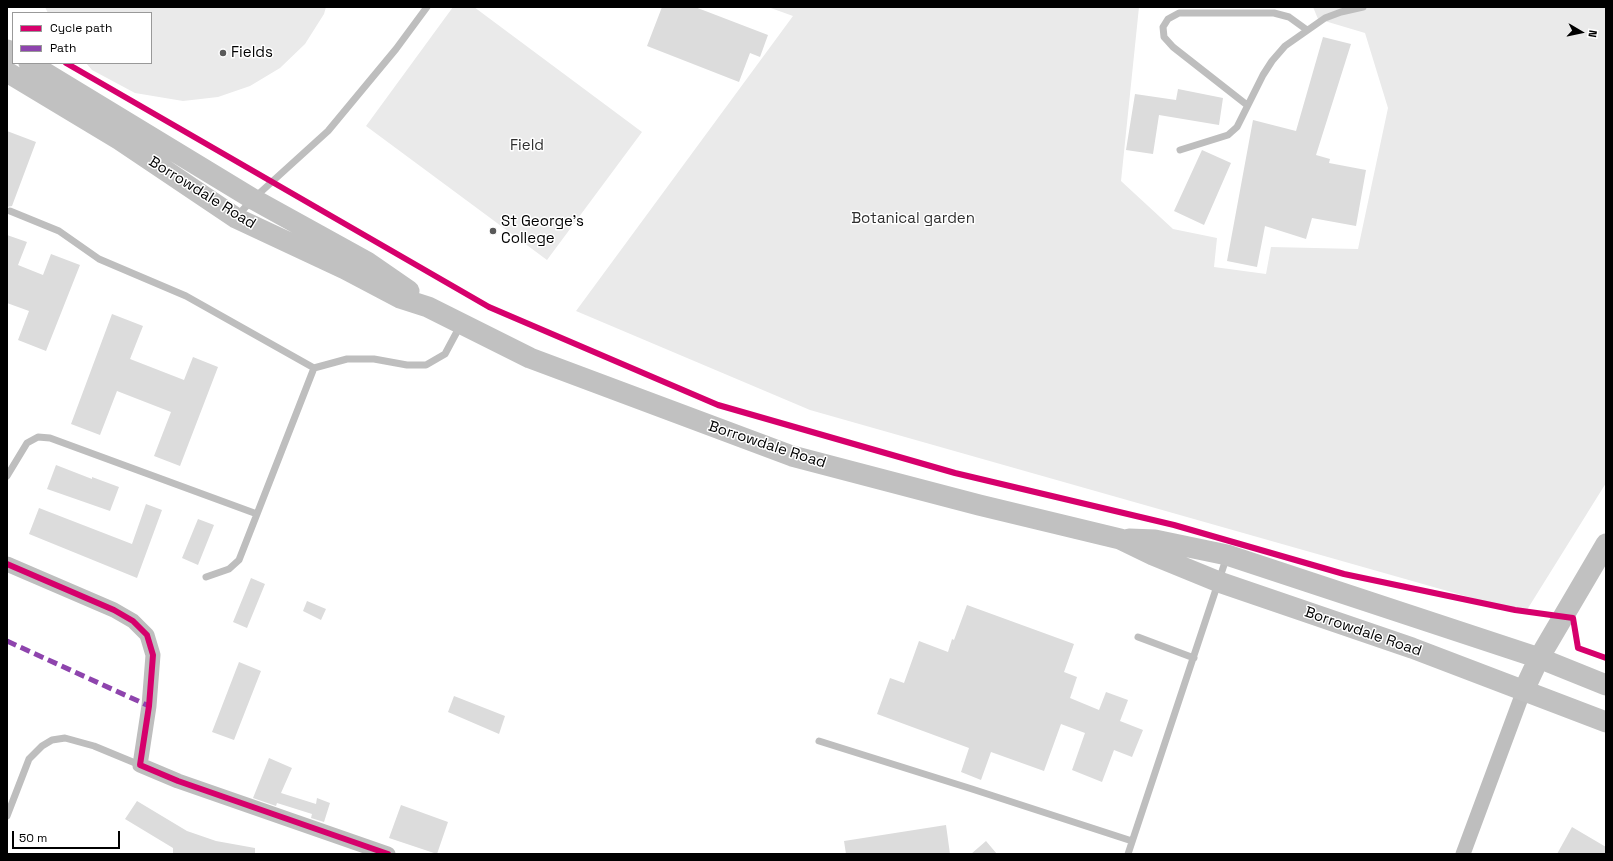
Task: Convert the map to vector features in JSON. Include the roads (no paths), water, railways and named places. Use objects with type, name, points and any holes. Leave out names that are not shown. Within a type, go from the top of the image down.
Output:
[{"type":"main road","name":"Borrowdale Road","points":[[31,64],[253,199],[367,262],[401,284],[428,307]]},
{"type":"main road","name":"Borrowdale Road","points":[[7,72],[120,140],[236,218],[345,269],[400,298],[428,307],[530,358],[792,456],[980,505],[1120,539],[1155,540],[1227,555],[1538,658],[1606,685]]},
{"type":"main road","name":"Borrowdale Road","points":[[1120,539],[1153,555],[1219,582],[1412,648],[1606,722]]},
{"type":"main road","points":[[1524,690],[1538,658],[1606,544]]},
{"type":"street","points":[[7,564],[114,610],[133,621],[147,635],[153,655],[149,706],[140,765],[178,781],[378,853]]},
{"type":"street","points":[[1463,854],[1524,690]]},
{"type":"lane","points":[[236,218],[253,199],[328,131],[396,49],[427,7]]},
{"type":"lane","points":[[1180,150],[1228,135],[1237,127],[1247,105],[1272,61],[1285,46],[1325,18],[1341,12],[1363,7]]},
{"type":"lane","points":[[1247,105],[1173,47],[1164,37],[1163,26],[1168,18],[1179,13],[1274,13],[1290,17],[1307,30]]},
{"type":"lane","points":[[10,211],[58,230],[100,258],[186,296],[314,368],[347,359],[374,359],[407,365],[426,365],[445,354],[461,324]]},
{"type":"lane","points":[[206,577],[229,570],[239,560],[314,368]]},
{"type":"lane","points":[[7,476],[27,443],[38,437],[50,438],[257,514]]},
{"type":"lane","points":[[1128,854],[1227,555]]},
{"type":"lane","points":[[1138,637],[1194,658]]},
{"type":"lane","points":[[7,816],[29,759],[42,746],[52,740],[65,738],[94,746],[140,765]]},
{"type":"lane","points":[[819,741],[1132,841]]},
{"type":"place","name":"Fields","points":[[223,53]]},
{"type":"place","name":"St George's College","points":[[493,231]]},
{"type":"park label","name":"Field","points":[[527,146]]},
{"type":"park label","name":"Botanical garden","points":[[913,219]]}]
